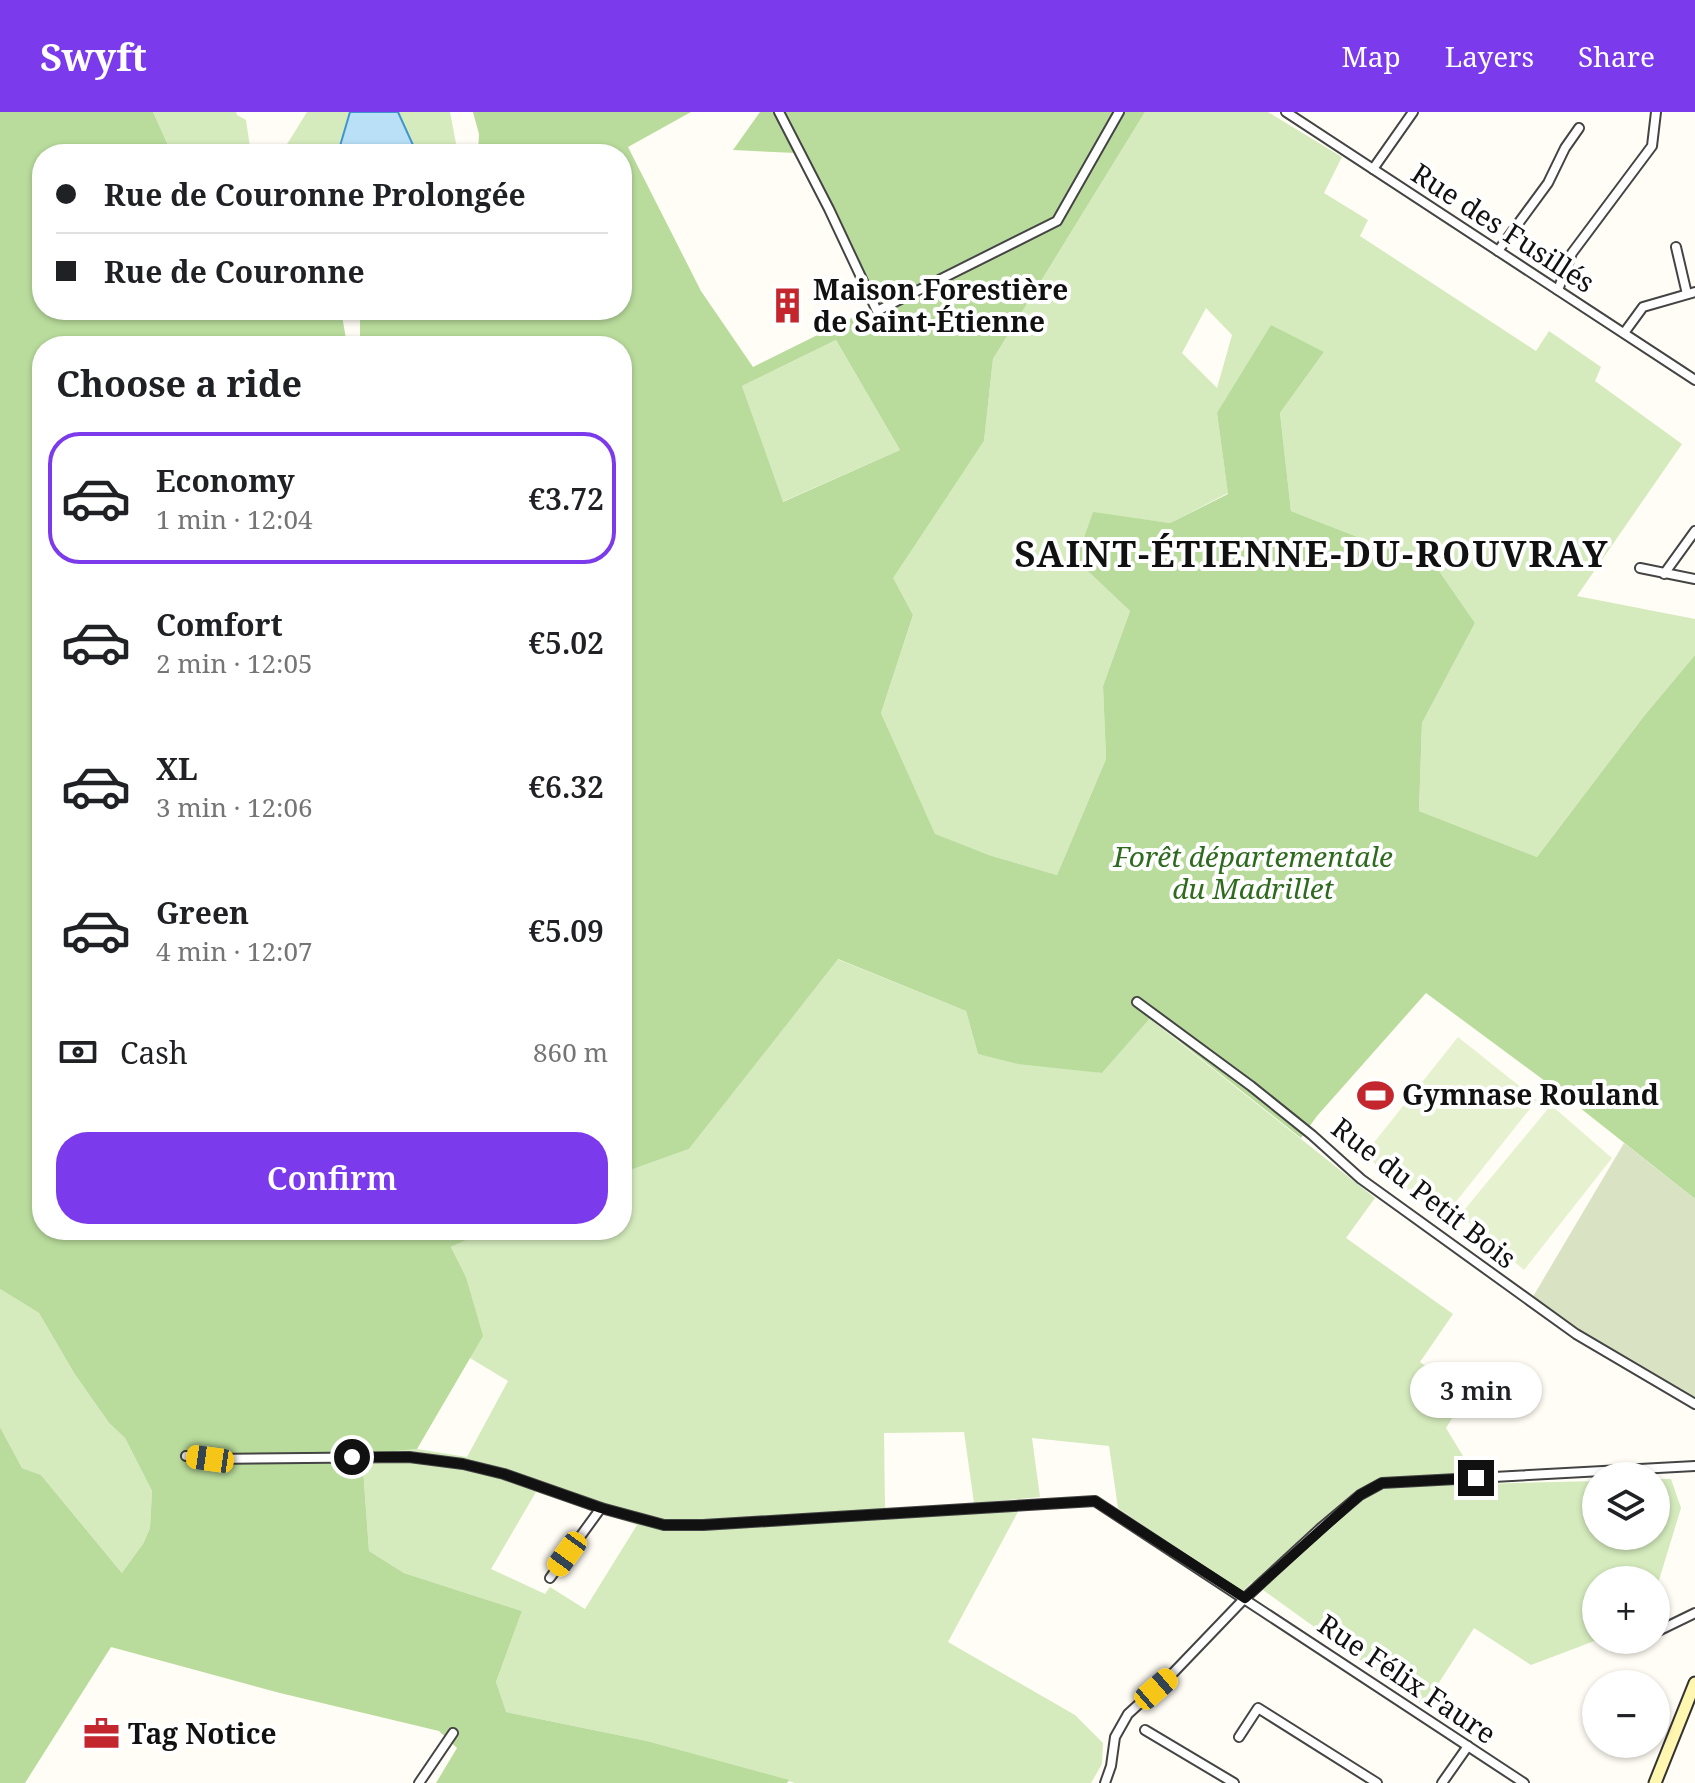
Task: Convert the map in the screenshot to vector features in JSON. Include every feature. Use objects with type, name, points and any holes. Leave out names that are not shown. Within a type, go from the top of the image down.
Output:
[{"type":"main road","points":[[1655,1783],[1695,1683]]},
{"type":"street","points":[[779,112],[877,311],[1057,221],[1119,112]]},
{"type":"street","name":"Rue des Fusillés","points":[[1286,112],[1695,380]]},
{"type":"street","points":[[1373,169],[1413,112]]},
{"type":"street","points":[[1558,290],[1572,253],[1652,146],[1656,112]]},
{"type":"street","points":[[1498,251],[1548,183],[1579,128]]},
{"type":"street","points":[[1624,333],[1643,307],[1691,293],[1676,247]]},
{"type":"street","points":[[1664,574],[1695,531]]},
{"type":"street","points":[[1640,568],[1695,579]]},
{"type":"street","name":"Rue du Petit Bois","points":[[1137,1002],[1263,1096],[1361,1179],[1563,1325],[1695,1404]]},
{"type":"street","points":[[186,1456],[210,1459],[409,1457],[463,1464],[504,1474],[601,1508],[550,1578]]},
{"type":"street","points":[[1105,1783],[1115,1737],[1128,1714],[1174,1672],[1245,1598],[1351,1503],[1382,1483],[1695,1466]]},
{"type":"street","name":"Rue Félix Faure","points":[[601,1508],[664,1525],[703,1525],[1095,1501],[1524,1783]]},
{"type":"street","points":[[1670,1625],[1695,1613]]},
{"type":"street","points":[[1239,1737],[1258,1708],[1377,1783]]},
{"type":"street","points":[[1145,1730],[1234,1783]]},
{"type":"street","points":[[419,1783],[453,1733]]},
{"type":"street","points":[[1442,1783],[1468,1746]]},
{"type":"green space","points":[[0,112],[153,112],[167,144],[32,144],[32,320],[343,320],[345,336],[32,336],[32,1240],[466,1240],[451,1247],[466,1277],[483,1336],[417,1449],[362,1454],[369,1551],[404,1573],[522,1611],[496,1682],[506,1712],[647,1741],[789,1780],[787,1783],[436,1783],[457,1748],[439,1731],[280,1693],[111,1647],[25,1783],[0,1783],[0,1427],[22,1468],[41,1475],[122,1573],[143,1544],[150,1528],[152,1491],[125,1438],[109,1423],[74,1373],[39,1313],[0,1289]]},
{"type":"green space","points":[[153,112],[236,112],[246,120],[250,144],[167,144]]},
{"type":"green space","points":[[307,112],[350,112],[341,144],[287,144]]},
{"type":"green space","points":[[398,112],[450,112],[456,144],[413,144]]},
{"type":"green space","name":"Forêt départementale du Madrillet","points":[[473,112],[691,112],[632,145],[478,144]]},
{"type":"green space","name":"Forêt départementale du Madrillet","points":[[760,112],[1145,112],[993,359],[984,441],[893,578],[913,615],[881,713],[935,834],[989,855],[1057,875],[1106,759],[1103,686],[1130,611],[1076,560],[1093,512],[1170,523],[1228,494],[1217,413],[1271,325],[1324,352],[1280,413],[1291,511],[1437,568],[1475,623],[1422,723],[1419,811],[1537,857],[1644,716],[1695,655],[1695,1199],[1560,1092],[1426,993],[1301,1138],[1150,1018],[1102,1073],[1018,1064],[978,1054],[966,1011],[838,959],[689,1149],[632,1169],[632,336],[360,336],[360,320],[632,320],[632,155],[701,291],[753,367],[870,309],[796,153],[733,150]],"holes":[[[836,340],[900,450],[783,502],[742,386]]]},
{"type":"green space","points":[[1145,112],[1268,112],[1342,157],[1324,193],[1368,220],[1360,236],[1536,351],[1549,331],[1601,367],[1595,381],[1682,444],[1577,596],[1695,619],[1695,655],[1644,716],[1537,857],[1419,811],[1422,723],[1475,623],[1437,568],[1291,511],[1280,413],[1324,352],[1217,413],[1228,493],[1170,523],[1093,513],[1076,560],[1130,611],[1103,686],[1106,759],[1057,875],[935,835],[881,713],[913,615],[892,578],[984,441],[993,359]],"holes":[[[1206,308],[1232,335],[1217,388],[1182,353]]]},
{"type":"green space","points":[[836,340],[900,450],[782,502],[742,386]]},
{"type":"green space","points":[[837,959],[966,1011],[978,1054],[1102,1073],[1149,1018],[1375,1198],[1346,1238],[1453,1314],[1420,1362],[1466,1396],[1446,1428],[1480,1484],[1582,1481],[1582,1550],[1668,1550],[1663,1566],[1582,1566],[1582,1646],[1531,1665],[1474,1628],[1424,1706],[1252,1582],[1241,1593],[1118,1508],[1109,1446],[1032,1438],[1040,1497],[974,1503],[964,1432],[884,1433],[888,1519],[1019,1510],[948,1642],[1075,1715],[1103,1743],[1102,1764],[1091,1783],[795,1783],[647,1741],[505,1712],[496,1682],[522,1611],[404,1573],[369,1551],[362,1453],[417,1449],[467,1457],[508,1381],[470,1358],[482,1336],[466,1277],[451,1247],[466,1240],[632,1240],[632,1169],[689,1149]],"holes":[[[536,1492],[637,1525],[585,1609],[550,1587],[545,1594],[491,1569]]]},
{"type":"green space","points":[[1458,1037],[1537,1100],[1443,1218],[1364,1155]]},
{"type":"green space","points":[[1551,1105],[1612,1158],[1524,1270],[1460,1215]]},
{"type":"green space","points":[[1624,1143],[1695,1199],[1695,1401],[1577,1332],[1531,1300]]},
{"type":"green space","points":[[0,1289],[39,1313],[74,1373],[109,1423],[125,1438],[152,1491],[150,1528],[123,1574],[41,1475],[22,1468],[0,1427]]},
{"type":"green space","points":[[1670,1479],[1681,1508],[1670,1544]]},
{"type":"water","points":[[350,112],[398,112],[413,144],[341,144]]},
{"type":"place","name":"Maison Forestière de Saint-Étienne","points":[[787,306]]},
{"type":"place","name":"Gymnase Rouland","points":[[1376,1095]]},
{"type":"place","name":"Tag Notice","points":[[102,1734]]},
{"type":"district","name":"SAINT-ÉTIENNE-DU-ROUVRAY","points":[[1312,554]]},
{"type":"route","points":[[352,1457],[409,1457],[463,1464],[664,1525],[1095,1501],[1245,1598],[1360,1495],[1382,1483],[1476,1478]]}]
